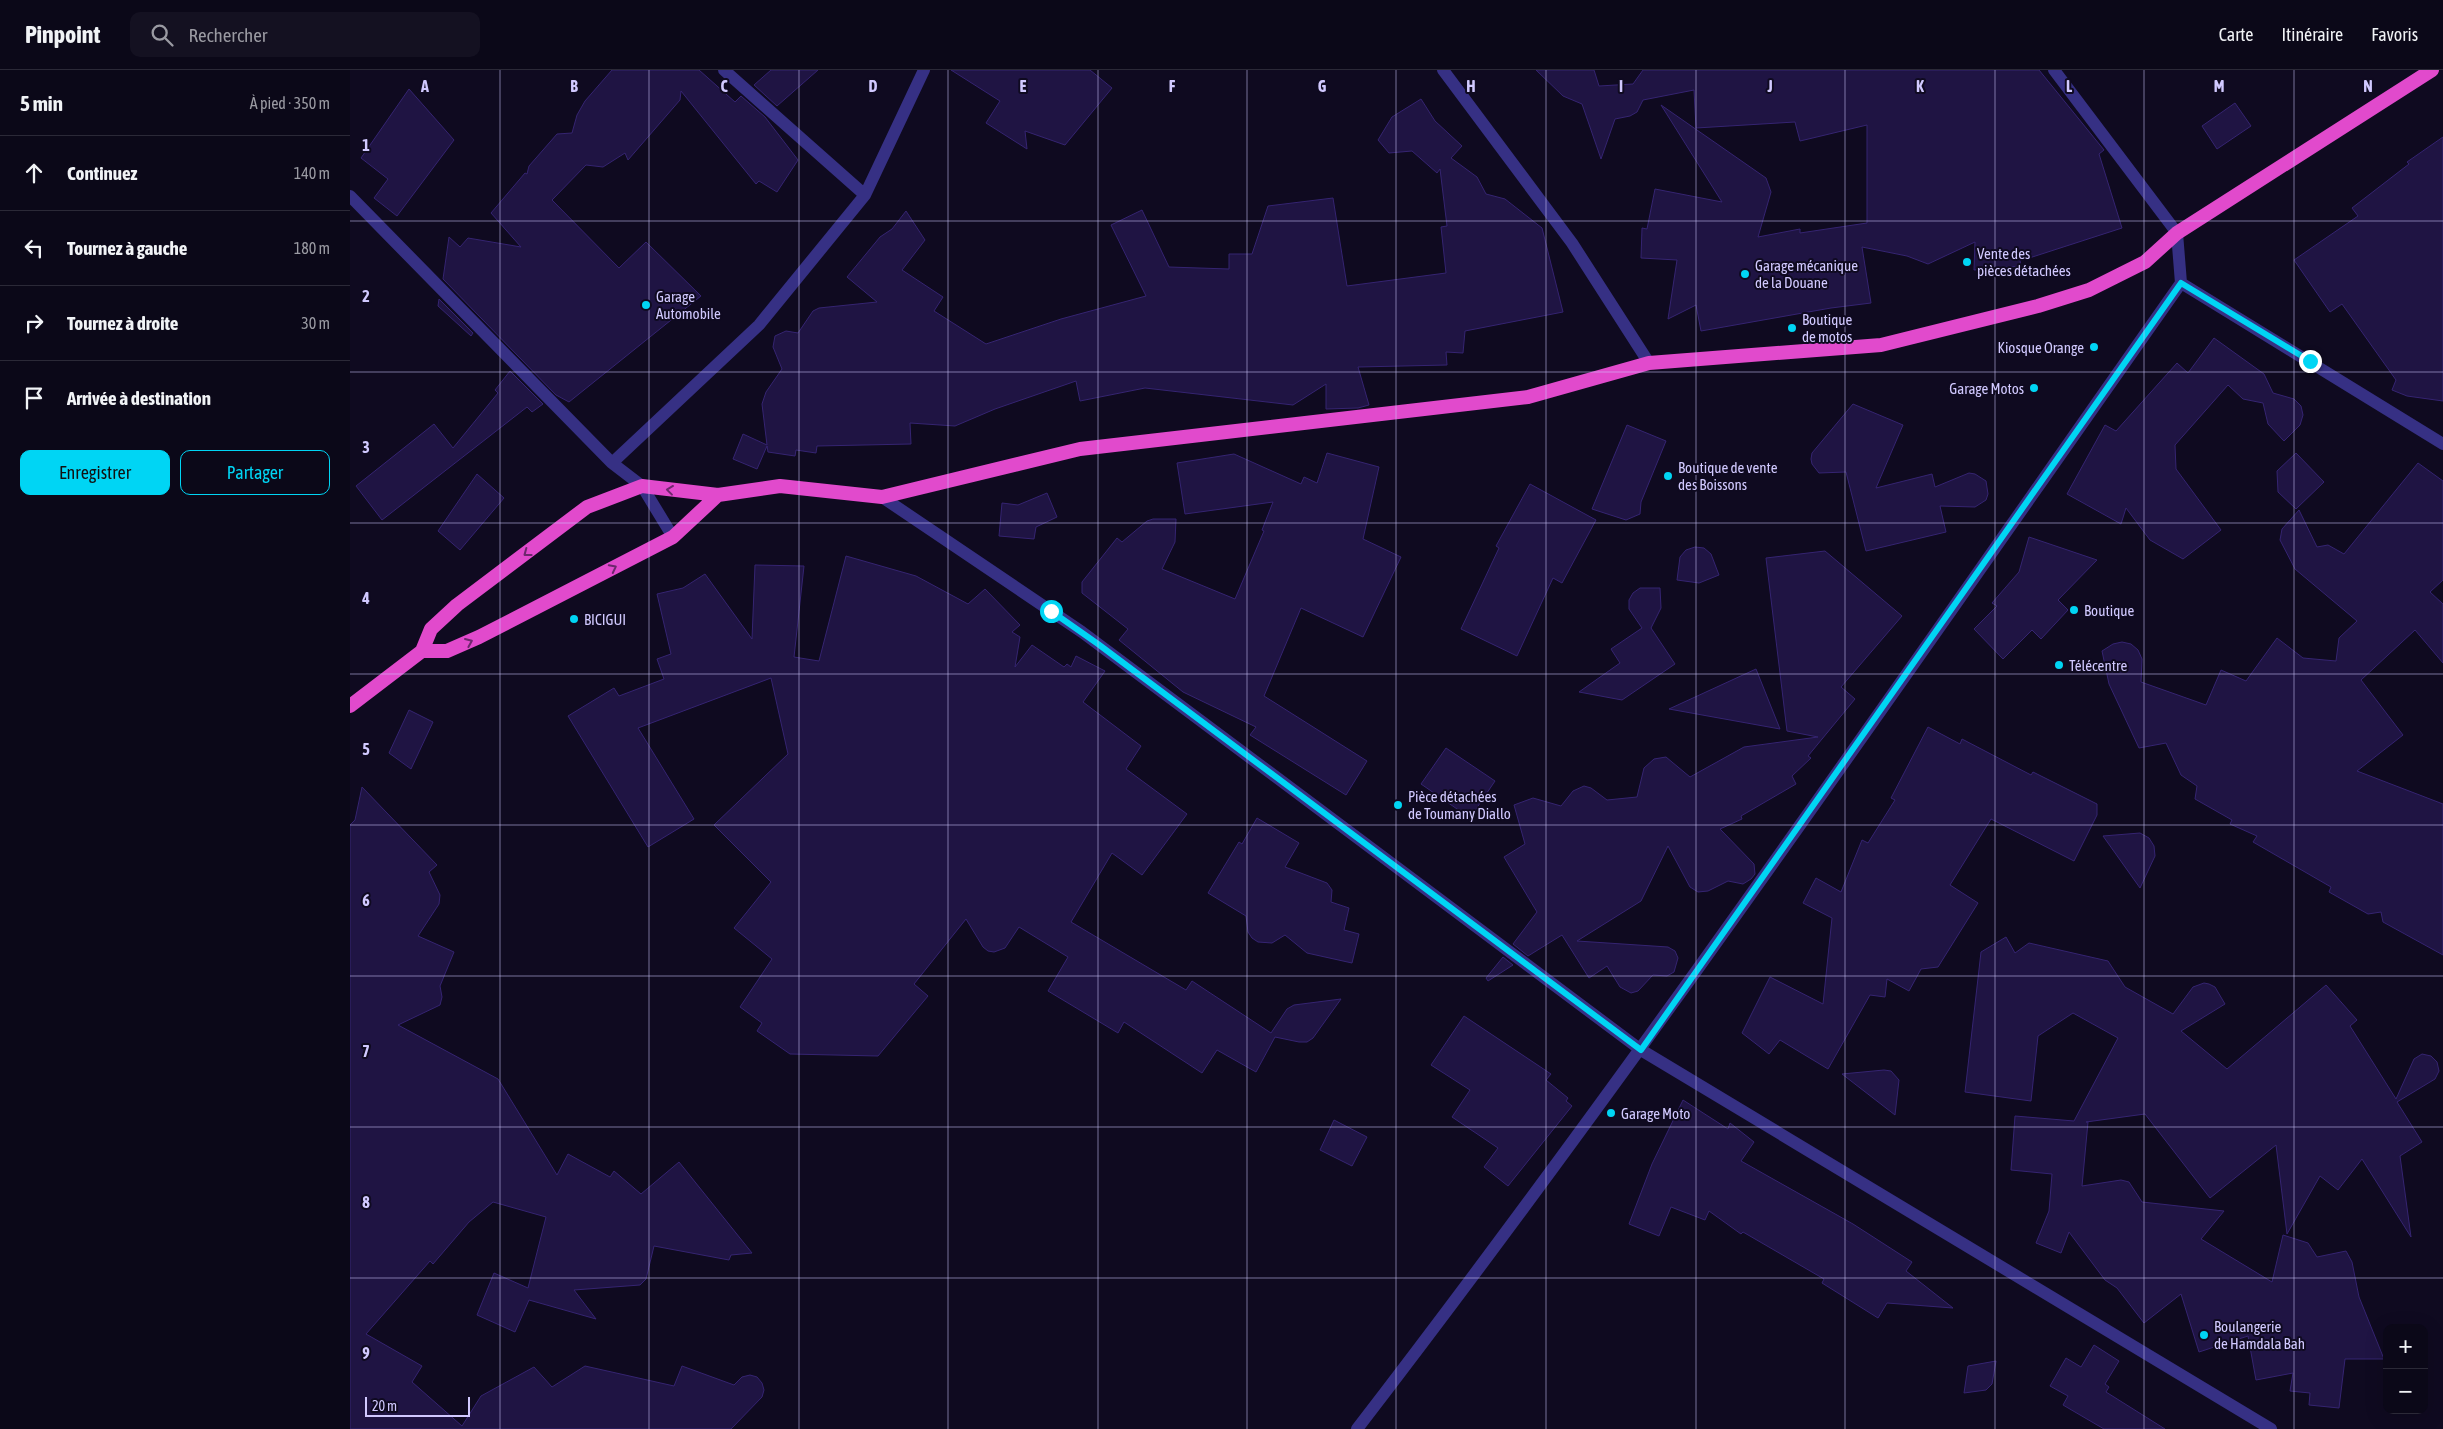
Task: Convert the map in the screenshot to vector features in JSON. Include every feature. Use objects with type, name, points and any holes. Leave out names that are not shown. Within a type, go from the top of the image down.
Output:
[{"type":"highway","points":[[350,706],[422,651],[431,629],[457,605],[587,507],[642,486],[718,495],[780,486],[882,497],[1080,450],[1528,397],[1649,363],[1890,343],[2038,306],[2090,290],[2145,262],[2176,233],[2432,70]]},
{"type":"highway","points":[[422,651],[447,651],[479,637],[673,537],[718,495]]},
{"type":"street","points":[[724,70],[865,195]]},
{"type":"street","points":[[612,463],[759,325],[865,195],[924,70]]},
{"type":"street","points":[[1443,70],[1572,243],[1649,363]]},
{"type":"street","points":[[1357,1429],[1472,1280],[1641,1050],[2181,283],[2176,233],[2054,70]]},
{"type":"street","points":[[350,196],[612,463],[642,486],[673,537]]},
{"type":"street","points":[[2181,283],[2443,444]]},
{"type":"street","points":[[882,497],[1082,632],[1641,1050],[2271,1429]]},
{"type":"building","points":[[612,70],[699,70],[735,102],[741,96],[765,117],[798,160],[777,192],[759,181],[756,184],[681,91],[680,100],[628,160],[625,153],[603,167],[586,165],[552,200],[619,268],[646,242],[701,296],[569,402],[556,395],[443,279],[449,237],[460,247],[468,238],[521,247],[491,213],[525,173],[527,174],[529,166],[557,134],[572,133],[577,115],[585,101]]},
{"type":"building","points":[[771,70],[818,70],[777,106],[754,85]]},
{"type":"building","points":[[951,70],[1090,70],[1112,88],[1065,145],[1025,131],[1027,149],[986,123],[1000,101]]},
{"type":"building","points":[[1536,70],[1594,70],[1599,86],[1633,84],[1643,70],[2039,70],[2104,150],[2099,154],[2122,228],[2020,261],[2021,266],[1974,270],[1975,242],[1928,264],[1907,256],[1862,247],[1871,303],[1831,308],[1701,331],[1696,305],[1668,319],[1677,260],[1641,258],[1642,228],[1647,229],[1655,189],[1722,202],[1661,105],[1766,178],[1771,192],[1758,237],[1800,229],[1800,233],[1867,223],[1867,125],[1800,141],[1795,122],[1696,128],[1694,90],[1643,100],[1637,112],[1630,116],[1615,119],[1601,159],[1582,104],[1563,96]]},
{"type":"building","points":[[409,89],[454,140],[397,216],[374,198],[388,179],[361,158]]},
{"type":"building","points":[[1421,99],[1435,121],[1462,146],[1451,158],[1477,177],[1486,194],[1505,199],[1542,228],[1563,312],[1465,331],[1463,353],[1446,352],[1447,365],[1358,367],[1369,405],[1358,408],[1326,409],[1326,384],[1293,405],[1145,388],[1080,401],[1076,381],[995,409],[955,426],[910,423],[911,444],[817,446],[816,453],[796,450],[795,456],[768,452],[767,446],[757,469],[733,459],[743,434],[767,445],[762,404],[766,392],[782,369],[773,347],[775,336],[786,331],[798,333],[813,311],[819,308],[877,302],[847,277],[880,237],[892,229],[906,211],[925,240],[902,270],[943,297],[934,311],[986,344],[1061,319],[1146,296],[1111,225],[1142,210],[1169,267],[1229,269],[1229,254],[1252,254],[1268,206],[1333,198],[1347,286],[1446,273],[1441,227],[1447,226],[1440,169],[1437,173],[1412,151],[1389,153],[1378,140],[1392,117]]},
{"type":"building","points":[[2235,103],[2251,126],[2217,149],[2202,126]]},
{"type":"building","points":[[2443,137],[2443,401],[2407,396],[2392,390],[2396,380],[2342,304],[2330,312],[2294,260],[2358,216],[2352,208],[2409,164],[2407,162]]},
{"type":"building","points":[[439,299],[473,333],[471,336],[438,306]]},
{"type":"building","points":[[2214,338],[2264,374],[2273,393],[2294,399],[2301,406],[2303,415],[2300,425],[2284,441],[2268,424],[2263,403],[2243,399],[2228,385],[2175,445],[2176,469],[2221,530],[2183,559],[2150,540],[2126,508],[2121,524],[2067,494],[2105,425],[2116,431],[2177,363],[2188,373]]},
{"type":"building","points":[[510,371],[543,404],[532,412],[527,407],[382,520],[356,486],[434,424],[453,448],[498,393],[495,390]]},
{"type":"building","points":[[1853,404],[1903,425],[1876,488],[1932,474],[1935,487],[1969,473],[1975,474],[1986,481],[1988,494],[1986,500],[1975,507],[1940,506],[1946,532],[1866,551],[1846,472],[1819,473],[1812,464],[1811,459],[1812,453]]},
{"type":"building","points":[[1627,425],[1666,441],[1641,502],[1640,514],[1626,520],[1592,509]]},
{"type":"building","points":[[1327,453],[1379,467],[1363,539],[1401,557],[1363,637],[1301,608],[1264,696],[1367,761],[1346,795],[1250,735],[1256,727],[1183,692],[1119,640],[1128,629],[1082,593],[1082,582],[1117,538],[1122,542],[1147,521],[1153,519],[1176,519],[1175,542],[1162,569],[1235,599],[1264,531],[1262,530],[1273,502],[1185,514],[1177,463],[1234,454],[1301,484],[1304,477],[1317,483]]},
{"type":"building","points":[[2296,453],[2324,482],[2296,509],[2278,492],[2277,471]]},
{"type":"building","points":[[2418,463],[2443,481],[2443,580],[2430,592],[2443,604],[2443,663],[2415,630],[2361,680],[2403,735],[2357,771],[2443,804],[2443,955],[2383,922],[2381,912],[2368,914],[2329,892],[2331,887],[2253,842],[2257,836],[2230,824],[2232,820],[2195,799],[2197,786],[2181,775],[2166,743],[2139,748],[2109,684],[2102,651],[2113,644],[2122,642],[2131,644],[2138,650],[2142,659],[2141,682],[2206,705],[2221,670],[2246,681],[2277,638],[2303,658],[2336,661],[2339,638],[2357,621],[2295,569],[2280,540],[2282,529],[2299,510],[2317,547],[2328,545],[2344,554]]},
{"type":"building","points":[[477,474],[504,498],[460,550],[438,531]]},
{"type":"building","points":[[1530,484],[1596,520],[1562,583],[1553,578],[1517,656],[1461,629],[1499,548],[1496,546]]},
{"type":"building","points":[[1047,493],[1057,517],[1036,527],[1034,539],[999,536],[1002,503],[1018,505]]},
{"type":"building","points":[[2029,537],[2097,560],[2058,600],[2068,610],[2041,639],[2032,630],[2003,659],[1974,629],[1997,606],[1992,603],[2019,572]]},
{"type":"building","points":[[1695,547],[1704,548],[1711,554],[1719,575],[1699,583],[1677,580],[1680,557],[1686,550]]},
{"type":"building","points":[[1825,551],[1902,616],[1841,687],[1855,699],[1808,756],[1811,758],[1792,776],[1796,784],[1741,816],[1742,819],[1720,829],[1754,864],[1755,874],[1743,884],[1728,881],[1708,891],[1698,892],[1690,887],[1668,846],[1641,901],[1577,941],[1668,947],[1675,951],[1678,958],[1674,972],[1667,976],[1653,975],[1638,991],[1631,993],[1620,987],[1607,966],[1589,978],[1562,935],[1528,956],[1513,944],[1537,912],[1504,857],[1525,844],[1514,805],[1533,798],[1561,806],[1573,791],[1584,786],[1591,788],[1607,800],[1637,797],[1644,768],[1654,759],[1666,757],[1690,777],[1744,747],[1818,737],[1787,731],[1766,558]]},
{"type":"building","points":[[846,556],[916,576],[968,604],[985,589],[1020,625],[1012,632],[1020,637],[1015,667],[1032,645],[1064,667],[1067,664],[1071,667],[1076,656],[1105,671],[1083,702],[1141,746],[1126,769],[1187,814],[1142,875],[1112,853],[1071,922],[1186,990],[1192,981],[1271,1033],[1287,1009],[1294,1005],[1341,999],[1313,1038],[1307,1042],[1299,1042],[1275,1037],[1256,1072],[1217,1050],[1202,1073],[1124,1022],[1118,1033],[1048,991],[1068,957],[1019,927],[1005,948],[994,952],[988,951],[983,947],[966,919],[914,984],[928,996],[878,1056],[790,1054],[757,1031],[762,1023],[740,1007],[772,959],[734,928],[771,882],[714,825],[788,754],[771,678],[638,728],[694,819],[648,847],[568,716],[614,688],[619,696],[664,679],[657,659],[671,654],[657,594],[683,588],[705,574],[752,639],[755,565],[804,566],[794,657],[819,661]]},
{"type":"building","points":[[1640,588],[1660,588],[1661,608],[1651,628],[1675,664],[1622,700],[1579,692],[1620,663],[1611,649],[1642,628],[1629,609],[1629,600],[1633,593]]},
{"type":"building","points":[[1756,669],[1780,729],[1669,709]]},
{"type":"building","points":[[409,710],[433,722],[411,769],[389,753]]},
{"type":"building","points":[[1928,727],[1960,744],[1962,739],[2031,775],[2033,772],[2097,804],[2097,815],[2074,861],[1991,819],[1950,885],[1978,903],[1938,967],[1921,969],[1909,991],[1887,979],[1885,997],[1870,995],[1828,1069],[1780,1040],[1769,1054],[1742,1033],[1770,977],[1823,1004],[1832,918],[1803,903],[1816,878],[1841,892],[1862,840],[1868,843],[1895,800],[1891,798]]},
{"type":"building","points":[[1446,748],[1495,781],[1470,818],[1421,784]]},
{"type":"building","points":[[362,787],[437,865],[429,872],[440,895],[439,904],[418,936],[454,952],[440,986],[442,997],[440,1005],[398,1025],[498,1079],[557,1175],[568,1154],[610,1177],[614,1171],[641,1194],[679,1162],[752,1253],[731,1255],[729,1260],[654,1246],[646,1279],[640,1285],[574,1290],[596,1319],[529,1300],[515,1332],[477,1315],[494,1273],[528,1288],[546,1217],[493,1202],[469,1222],[433,1264],[430,1261],[366,1334],[422,1366],[412,1382],[462,1426],[481,1396],[534,1367],[552,1387],[585,1366],[674,1386],[682,1366],[734,1385],[742,1377],[750,1375],[757,1377],[762,1383],[764,1390],[762,1397],[731,1429],[350,1429],[350,825],[355,820]]},
{"type":"building","points":[[1257,818],[1299,843],[1285,867],[1327,883],[1332,890],[1331,902],[1349,908],[1344,930],[1359,934],[1352,963],[1307,953],[1285,935],[1272,943],[1258,942],[1248,932],[1246,916],[1208,893],[1239,842],[1242,844]]},
{"type":"building","points":[[2140,833],[2149,838],[2154,846],[2155,856],[2140,888],[2103,836]]},
{"type":"building","points":[[2006,937],[2015,953],[2029,943],[2108,961],[2125,987],[2173,1014],[2193,987],[2204,983],[2209,984],[2215,987],[2225,1004],[2181,1031],[2227,1069],[2326,985],[2357,1020],[2350,1026],[2396,1099],[2414,1059],[2422,1054],[2431,1056],[2437,1062],[2439,1071],[2435,1079],[2397,1102],[2422,1142],[2400,1156],[2411,1237],[2362,1159],[2338,1190],[2320,1176],[2287,1234],[2276,1145],[2210,1198],[2145,1114],[2086,1122],[2088,1122],[2082,1186],[2121,1180],[2129,1182],[2142,1202],[2224,1211],[2201,1239],[2272,1282],[2283,1235],[2308,1243],[2317,1257],[2346,1251],[2352,1262],[2359,1297],[2383,1359],[2345,1359],[2339,1408],[2309,1405],[2310,1393],[2290,1391],[2293,1373],[2256,1380],[2248,1336],[2199,1352],[2181,1294],[2144,1323],[2117,1288],[2105,1280],[2069,1232],[2061,1253],[2036,1243],[2049,1211],[2052,1174],[2011,1170],[2015,1116],[2074,1121],[2118,1038],[2073,1013],[2038,1036],[2031,1101],[1965,1092],[1981,952]]},
{"type":"building","points":[[1503,957],[1513,965],[1488,981],[1486,978]]},
{"type":"building","points":[[1464,1016],[1551,1074],[1546,1080],[1568,1098],[1566,1101],[1572,1106],[1508,1186],[1484,1167],[1498,1148],[1452,1117],[1470,1090],[1431,1065]]},
{"type":"building","points":[[1891,1071],[1899,1080],[1895,1115],[1842,1074]]},
{"type":"building","points":[[1683,1100],[1728,1129],[1730,1123],[1754,1142],[1741,1161],[1853,1224],[1912,1262],[1906,1271],[1953,1308],[1887,1303],[1878,1318],[1822,1283],[1824,1279],[1743,1232],[1741,1234],[1709,1211],[1705,1220],[1671,1207],[1659,1236],[1629,1224],[1652,1164]]},
{"type":"building","points":[[1334,1120],[1367,1137],[1352,1166],[1320,1150]]},
{"type":"building","points":[[2094,1345],[2119,1361],[2105,1384],[2109,1387],[2106,1392],[2165,1429],[2104,1429],[2063,1405],[2068,1396],[2050,1386],[2066,1358],[2081,1367]]},
{"type":"building","points":[[1996,1361],[1992,1384],[1986,1390],[1964,1393],[1968,1366]]},
{"type":"place","name":"Vente des pièces détachées","points":[[1967,262]]},
{"type":"place","name":"Garage mécanique de la Douane","points":[[1745,274]]},
{"type":"place","name":"Garage Automobile","points":[[646,305]]},
{"type":"place","name":"Boutique de motos","points":[[1792,328]]},
{"type":"place","name":"Kiosque Orange","points":[[2094,347]]},
{"type":"place","name":"Garage Motos","points":[[2034,388]]},
{"type":"place","name":"Boutique de vente des Boissons","points":[[1668,476]]},
{"type":"place","name":"Boutique","points":[[2074,610]]},
{"type":"place","name":"BICIGUI","points":[[574,619]]},
{"type":"place","name":"Télécentre","points":[[2059,665]]},
{"type":"place","name":"Pièce détachées de Toumany Diallo","points":[[1398,805]]},
{"type":"place","name":"Garage Moto","points":[[1611,1113]]},
{"type":"place","name":"Boulangerie de Hamdala Bah","points":[[2204,1335]]},
{"type":"route","points":[[1051,611],[1082,632],[1641,1050],[2181,283],[2310,361]]}]
